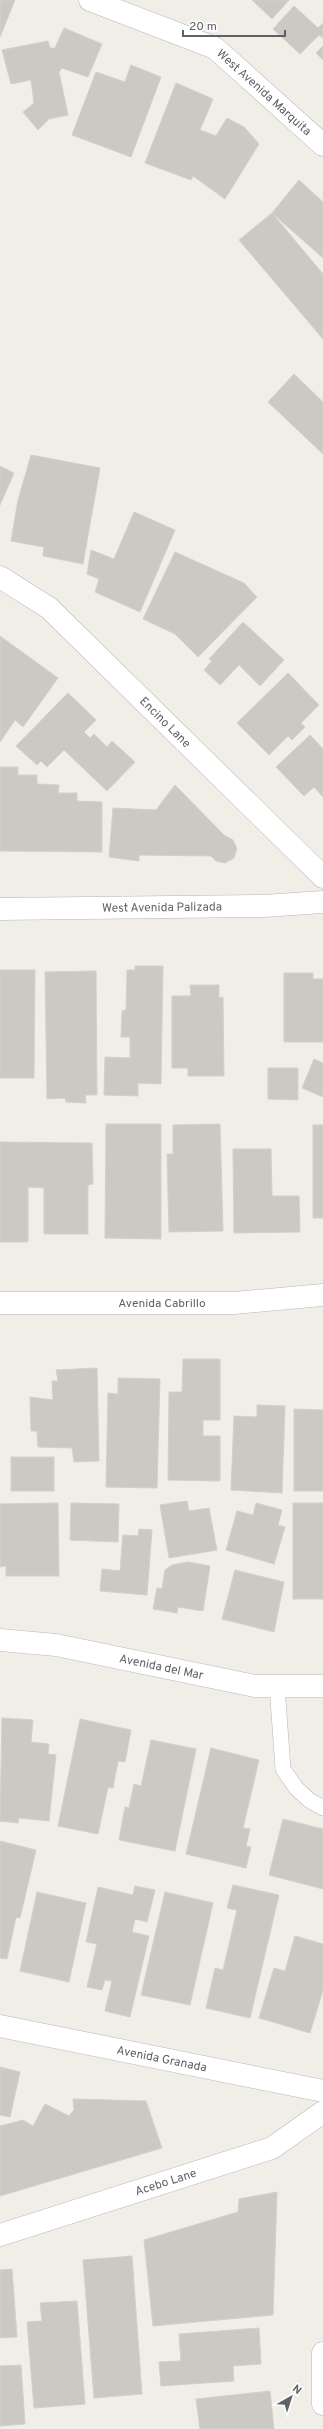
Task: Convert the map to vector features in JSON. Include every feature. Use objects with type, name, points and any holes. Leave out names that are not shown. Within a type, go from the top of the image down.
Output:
[{"type":"street","name":"West Avenida Marquita","points":[[90,0],[215,48],[323,145]]},
{"type":"street","name":"Encino Lane","points":[[0,577],[49,608],[323,876]]},
{"type":"street","name":"West Avenida Palizada","points":[[0,909],[264,906],[323,902]]},
{"type":"street","name":"Avenida Cabrillo","points":[[0,1303],[234,1303],[323,1295]]},
{"type":"street","name":"Avenida del Mar","points":[[0,1640],[56,1645],[255,1686],[323,1686]]},
{"type":"street","name":"Avenida Granada","points":[[0,2026],[323,2091]]},
{"type":"street","name":"Acebo Lane","points":[[0,2234],[272,2148],[323,2112]]},
{"type":"street","points":[[323,2353],[323,2404]]},
{"type":"lane","points":[[277,1686],[283,1769],[296,1788],[309,1800],[323,1808]]},
{"type":"building","points":[[0,0],[15,0],[0,37]]},
{"type":"building","points":[[252,0],[289,0],[272,19]]},
{"type":"building","points":[[294,6],[318,28],[323,23],[323,38],[319,35],[300,54],[273,29]]},
{"type":"building","points":[[64,28],[102,44],[88,77],[62,68],[59,72],[68,115],[49,119],[38,130],[23,112],[34,103],[31,80],[11,84],[2,50],[48,41],[50,48],[55,48]]},
{"type":"building","points":[[323,46],[323,60],[316,53]]},
{"type":"building","points":[[131,65],[161,77],[131,157],[72,135],[96,72],[125,82]]},
{"type":"building","points":[[176,83],[213,99],[200,130],[216,136],[227,118],[244,127],[259,144],[225,199],[193,176],[191,180],[145,163]]},
{"type":"building","points":[[299,180],[323,202],[323,258],[272,213]]},
{"type":"building","points":[[272,213],[323,274],[323,339],[239,240]]},
{"type":"building","points":[[294,374],[323,402],[323,454],[268,402]]},
{"type":"building","points":[[31,455],[100,468],[83,564],[43,556],[44,547],[11,541],[18,500]]},
{"type":"building","points":[[0,466],[14,473],[0,505]]},
{"type":"building","points":[[134,512],[175,530],[140,612],[95,592],[99,579],[87,574],[91,550],[114,559]]},
{"type":"building","points":[[175,552],[244,583],[257,597],[198,657],[175,634],[143,619]]},
{"type":"building","points":[[243,622],[284,660],[260,686],[239,665],[220,685],[204,670],[212,661],[209,659]]},
{"type":"building","points":[[0,636],[58,678],[23,727],[15,720],[0,742]]},
{"type":"building","points":[[288,673],[319,705],[301,723],[305,727],[292,740],[288,736],[269,755],[237,723]]},
{"type":"building","points":[[68,693],[96,720],[84,732],[90,738],[94,734],[107,747],[112,741],[135,762],[107,791],[64,750],[47,767],[41,761],[37,765],[16,746]]},
{"type":"building","points":[[310,735],[323,749],[323,797],[314,787],[304,796],[276,767]]},
{"type":"building","points":[[0,767],[18,767],[18,775],[37,775],[37,784],[59,785],[58,793],[77,793],[77,801],[102,802],[102,852],[0,851]]},
{"type":"building","points":[[175,785],[224,835],[233,840],[237,849],[234,858],[225,863],[216,861],[211,856],[139,855],[139,861],[109,857],[113,808],[156,810]]},
{"type":"building","points":[[135,966],[163,966],[161,1084],[138,1083],[138,1096],[104,1095],[105,1057],[130,1058],[130,1037],[121,1037],[122,1011],[126,1010],[127,970],[135,970]]},
{"type":"building","points":[[0,970],[35,970],[34,1078],[0,1078]]},
{"type":"building","points":[[96,971],[97,1095],[85,1095],[86,1103],[66,1102],[65,1098],[47,1099],[45,972]]},
{"type":"building","points":[[284,973],[313,973],[313,979],[323,979],[323,1042],[284,1042]]},
{"type":"building","points":[[190,985],[219,985],[219,998],[223,997],[224,1076],[188,1076],[188,1068],[172,1068],[172,996],[191,996]]},
{"type":"building","points":[[314,1059],[323,1063],[323,1097],[302,1088]]},
{"type":"building","points":[[268,1068],[298,1068],[298,1100],[268,1099]]},
{"type":"building","points":[[106,1124],[161,1124],[161,1239],[105,1238]]},
{"type":"building","points":[[220,1124],[223,1231],[169,1232],[167,1154],[173,1154],[173,1125]]},
{"type":"building","points":[[313,1125],[323,1125],[323,1218],[313,1218]]},
{"type":"building","points":[[0,1142],[92,1143],[93,1184],[88,1185],[88,1234],[44,1234],[44,1188],[28,1187],[28,1242],[0,1242]]},
{"type":"building","points":[[233,1149],[271,1149],[272,1196],[299,1196],[300,1232],[234,1233]]},
{"type":"building","points":[[183,1359],[220,1359],[220,1420],[203,1420],[203,1436],[220,1436],[220,1481],[168,1480],[169,1392],[182,1392]]},
{"type":"building","points":[[97,1368],[99,1461],[74,1462],[72,1448],[38,1447],[37,1431],[31,1431],[30,1397],[53,1400],[52,1381],[58,1381],[56,1370]]},
{"type":"building","points":[[118,1378],[160,1379],[157,1488],[106,1487],[108,1393],[118,1394]]},
{"type":"building","points":[[257,1405],[285,1406],[282,1493],[231,1490],[234,1416],[257,1417]]},
{"type":"building","points":[[294,1409],[323,1410],[323,1491],[294,1491]]},
{"type":"building","points":[[11,1457],[54,1457],[54,1491],[11,1491]]},
{"type":"building","points":[[187,1501],[189,1511],[209,1508],[217,1550],[169,1558],[160,1505]]},
{"type":"building","points":[[58,1503],[59,1576],[6,1576],[6,1566],[0,1567],[0,1504]]},
{"type":"building","points":[[71,1503],[119,1504],[118,1542],[70,1540]]},
{"type":"building","points":[[256,1503],[282,1510],[278,1525],[285,1527],[274,1564],[226,1550],[237,1511],[253,1515]]},
{"type":"building","points":[[293,1503],[323,1503],[323,1599],[293,1599]]},
{"type":"building","points":[[139,1529],[152,1530],[147,1595],[100,1591],[102,1569],[120,1571],[123,1535],[138,1536]]},
{"type":"building","points":[[188,1562],[210,1566],[203,1611],[178,1607],[177,1613],[153,1609],[157,1588],[162,1589],[165,1570],[172,1565]]},
{"type":"building","points":[[235,1570],[284,1582],[274,1632],[222,1619]]},
{"type":"building","points":[[2,1718],[33,1720],[31,1742],[49,1744],[48,1754],[56,1755],[49,1821],[19,1818],[18,1823],[0,1821]]},
{"type":"building","points":[[80,1719],[131,1730],[125,1762],[118,1761],[113,1788],[108,1787],[98,1834],[58,1826]]},
{"type":"building","points":[[151,1740],[196,1749],[175,1851],[119,1840],[125,1807],[129,1808],[134,1784],[141,1786]]},
{"type":"building","points":[[211,1748],[259,1760],[243,1828],[250,1829],[246,1846],[251,1847],[246,1868],[186,1854]]},
{"type":"building","points":[[283,1819],[323,1829],[323,1889],[269,1875]]},
{"type":"building","points":[[0,1841],[36,1850],[20,1918],[16,1917],[7,1959],[0,1958]]},
{"type":"building","points":[[233,1885],[279,1895],[250,2018],[206,2008],[215,1968],[223,1970],[237,1910],[227,1908]]},
{"type":"building","points":[[135,1886],[155,1890],[147,1922],[135,1919],[132,1932],[149,1936],[130,2017],[105,2011],[112,1981],[105,1980],[102,1990],[87,1987],[97,1944],[86,1942],[98,1887],[133,1895]]},
{"type":"building","points":[[37,1892],[86,1903],[69,1982],[20,1971]]},
{"type":"building","points":[[165,1892],[213,1903],[190,2005],[141,1995]]},
{"type":"building","points":[[295,1936],[323,1944],[323,1990],[310,2033],[259,2018],[274,1968],[285,1971]]},
{"type":"building","points":[[0,2067],[20,2072],[10,2117],[0,2115]]},
{"type":"building","points":[[73,2099],[146,2101],[162,2148],[0,2196],[0,2126],[23,2120],[33,2126],[45,2104],[69,2116],[74,2110]]},
{"type":"building","points":[[277,2192],[273,2315],[153,2326],[144,2240],[238,2212],[239,2199]]},
{"type":"building","points":[[132,2256],[142,2394],[94,2398],[83,2260]]},
{"type":"building","points":[[12,2269],[17,2337],[0,2338],[0,2270]]},
{"type":"building","points":[[77,2301],[85,2404],[34,2408],[27,2322],[42,2321],[40,2303]]},
{"type":"building","points":[[259,2328],[261,2364],[233,2366],[234,2381],[161,2386],[159,2362],[181,2361],[179,2334]]},
{"type":"building","points":[[21,2365],[25,2424],[0,2426],[0,2366]]},
{"type":"building","points":[[270,2391],[274,2429],[200,2429],[196,2399]]}]
